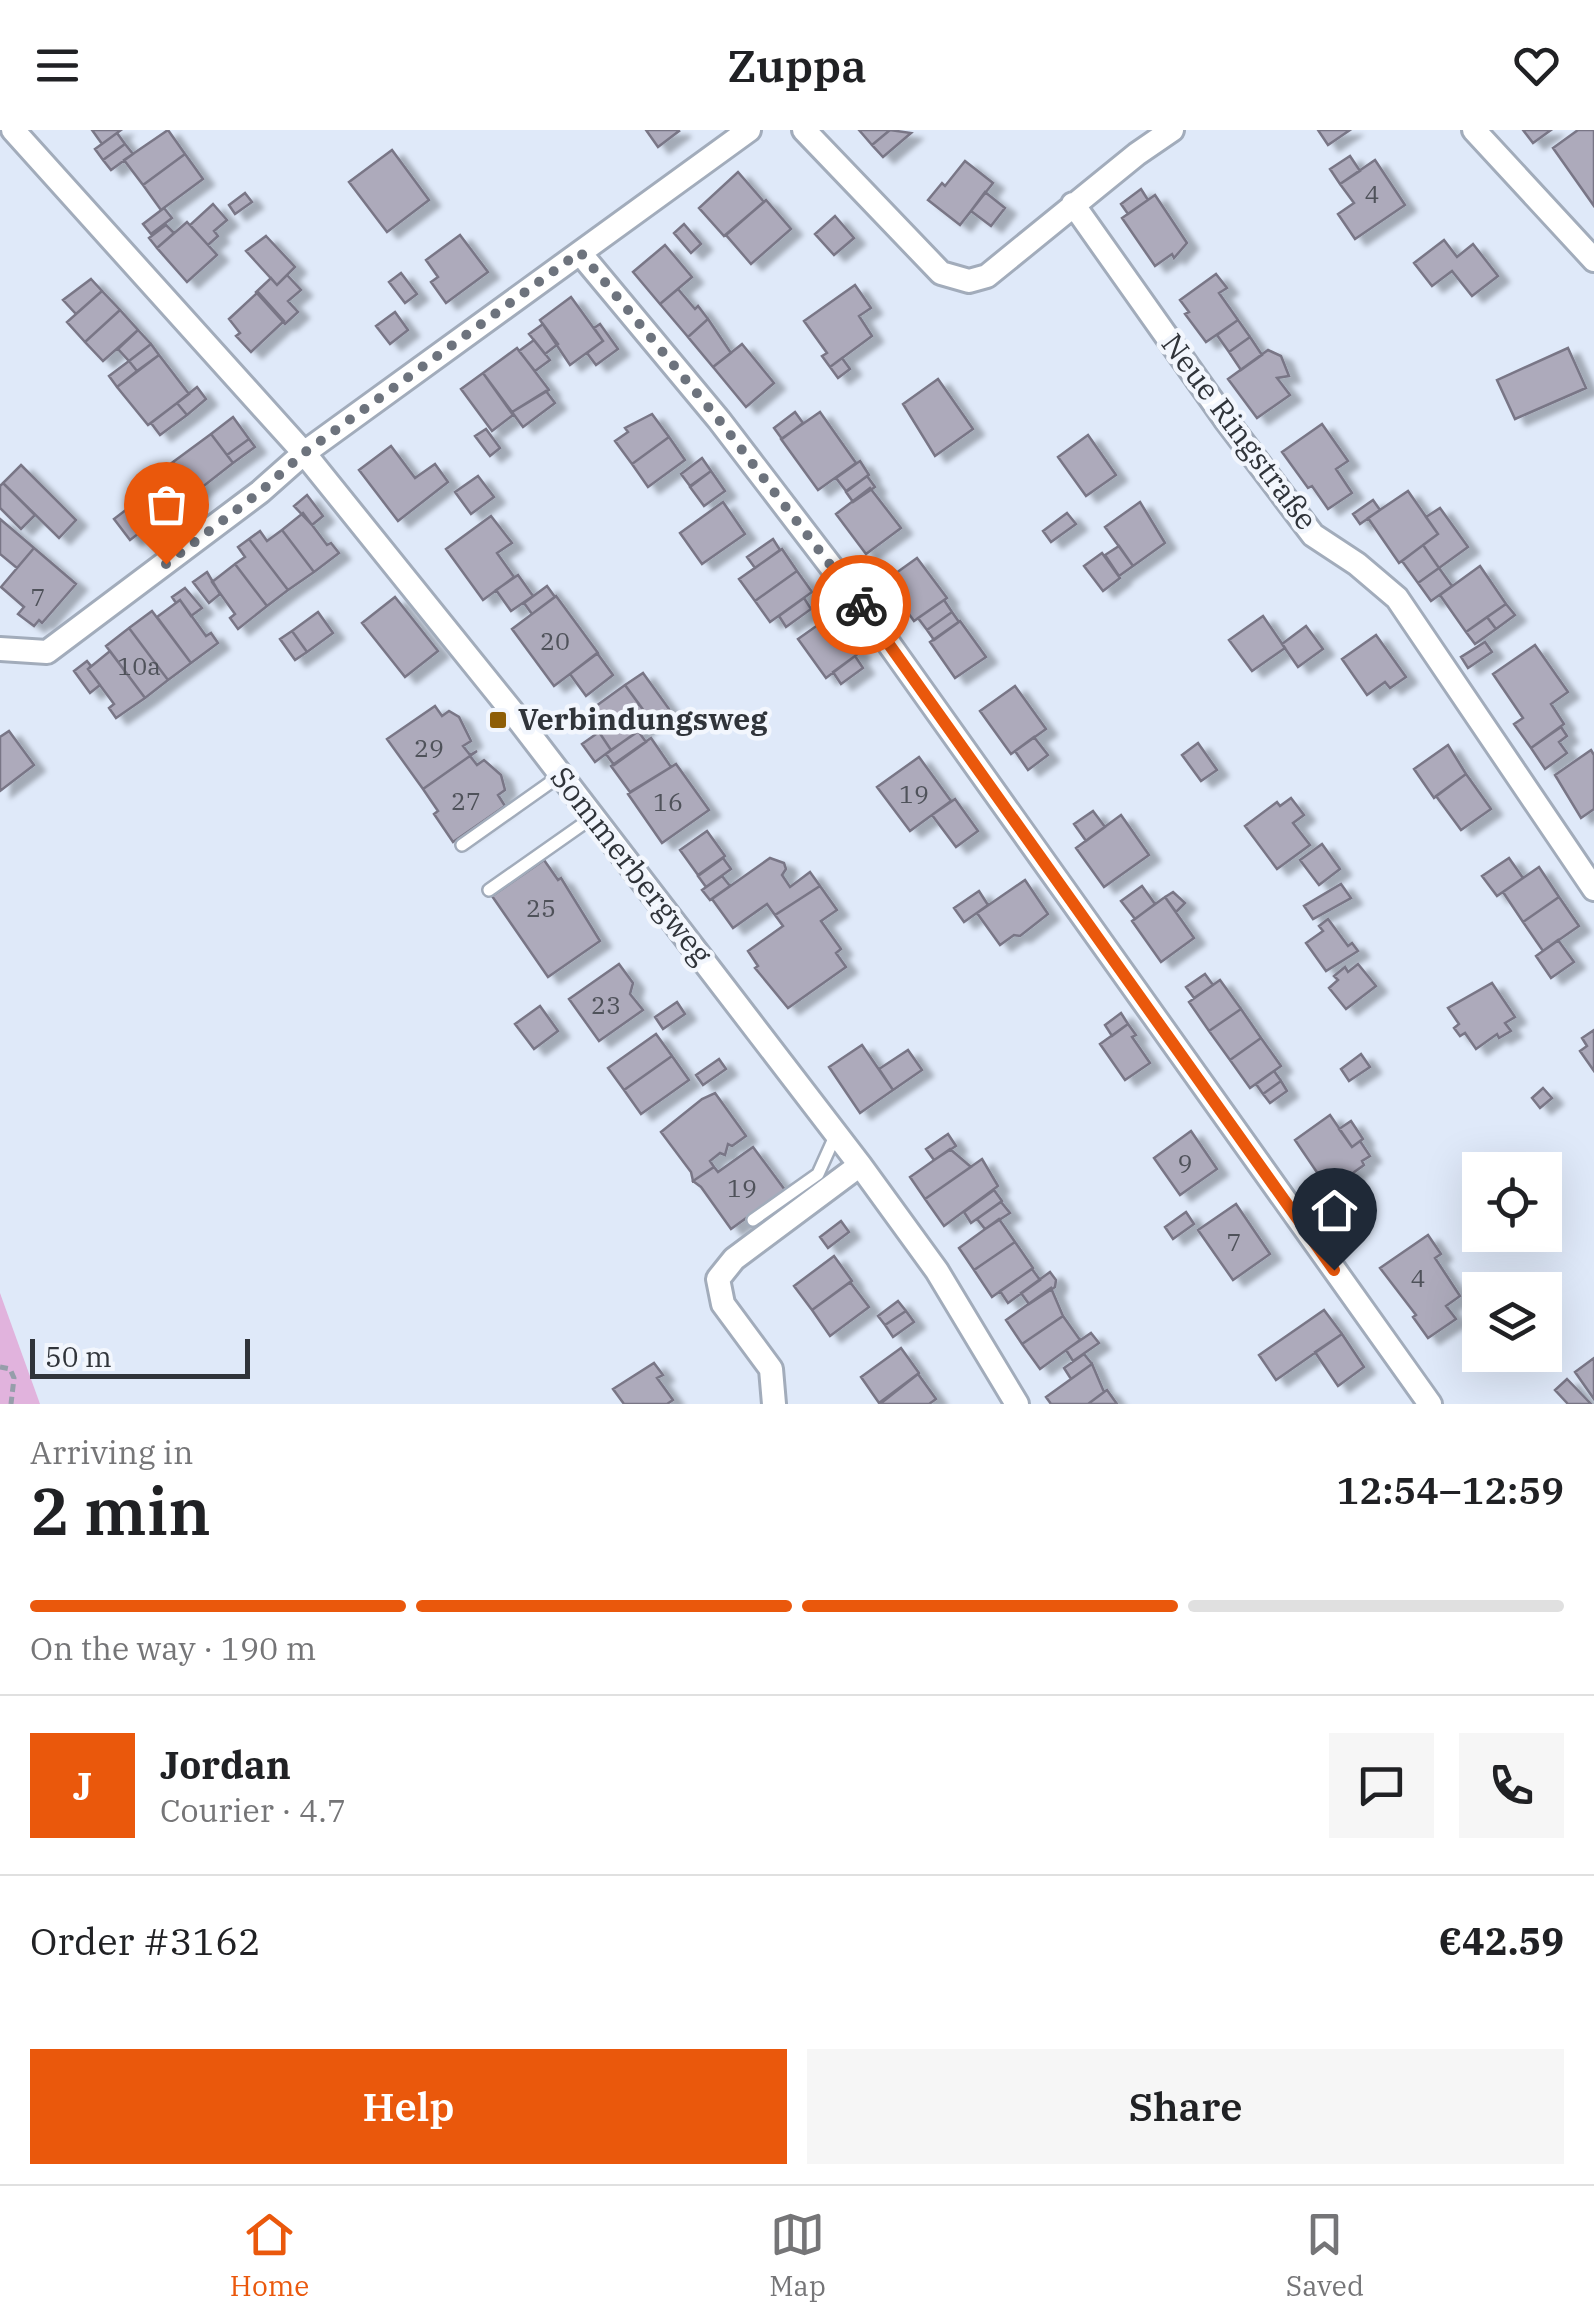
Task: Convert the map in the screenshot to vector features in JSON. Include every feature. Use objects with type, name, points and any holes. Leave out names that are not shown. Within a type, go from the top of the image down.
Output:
[{"type":"street","name":"Sommerbergweg","points":[[13,130],[304,453],[561,775],[937,1271],[1016,1404]]},
{"type":"street","points":[[0,650],[48,652],[260,492],[304,453],[749,130]]},
{"type":"street","points":[[804,130],[941,273],[970,281],[987,276],[1073,204],[1172,130]]},
{"type":"street","points":[[1474,130],[1594,260]]},
{"type":"street","name":"Neue Ringstraße","points":[[1073,204],[1225,419],[1313,535],[1397,598],[1594,888]]},
{"type":"street","points":[[580,252],[719,420],[872,620],[1430,1404]]},
{"type":"street","points":[[774,1404],[771,1369],[723,1304],[718,1279],[734,1259],[860,1165]]},
{"type":"lane","points":[[462,845],[561,775]]},
{"type":"lane","points":[[489,890],[593,816]]},
{"type":"lane","points":[[753,1220],[818,1174],[836,1134]]},
{"type":"path","points":[[0,1367],[10,1369],[14,1378],[12,1404]]},
{"type":"shaded area","points":[[0,1293],[40,1404],[0,1404]]},
{"type":"building","points":[[92,130],[121,130],[102,144]]},
{"type":"building","points":[[168,130],[185,154],[143,185],[124,160]]},
{"type":"building","points":[[646,130],[678,130],[679,131],[658,147]]},
{"type":"building","points":[[859,130],[890,130],[872,145]]},
{"type":"building","points":[[890,130],[911,133],[883,157],[872,145]]},
{"type":"building","points":[[1318,130],[1350,130],[1328,145]]},
{"type":"building","points":[[1523,130],[1551,130],[1533,143]]},
{"type":"building","points":[[1578,130],[1594,130],[1594,206],[1553,148]]},
{"type":"building","points":[[117,133],[125,144],[103,160],[95,149]]},
{"type":"building","points":[[125,144],[133,154],[111,170],[103,160]]},
{"type":"building","points":[[392,150],[429,200],[387,232],[349,182]]},
{"type":"building","points":[[185,154],[203,179],[161,210],[143,185]]},
{"type":"building","points":[[1350,156],[1360,171],[1340,184],[1330,169]]},
{"type":"building","points":[[1375,160],[1405,205],[1355,239],[1338,214],[1354,203],[1340,184]]},
{"type":"building","points":[[965,161],[993,183],[960,225],[928,200]]},
{"type":"building","points":[[738,172],[764,202],[724,236],[699,208]]},
{"type":"building","points":[[1141,189],[1148,200],[1128,214],[1121,204]]},
{"type":"building","points":[[985,192],[1005,208],[991,226],[971,211]]},
{"type":"building","points":[[245,193],[252,202],[235,214],[229,205]]},
{"type":"building","points":[[1155,195],[1187,243],[1174,258],[1172,254],[1155,266],[1122,218]]},
{"type":"building","points":[[766,200],[791,229],[751,264],[726,235]]},
{"type":"building","points":[[213,204],[227,220],[214,231],[218,236],[208,245],[190,225]]},
{"type":"building","points":[[164,208],[172,218],[151,234],[143,224]]},
{"type":"building","points":[[835,216],[854,238],[834,255],[815,234]]},
{"type":"building","points":[[187,222],[217,255],[187,282],[157,248]]},
{"type":"building","points":[[684,224],[701,244],[691,253],[674,233]]},
{"type":"building","points":[[166,225],[174,233],[157,248],[149,238]]},
{"type":"building","points":[[460,235],[488,272],[446,303],[431,282],[438,277],[426,260]]},
{"type":"building","points":[[266,236],[295,267],[277,285],[246,251]]},
{"type":"building","points":[[1444,240],[1457,257],[1473,244],[1498,276],[1472,296],[1452,271],[1432,286],[1414,263]]},
{"type":"building","points":[[665,245],[692,277],[660,304],[633,272]]},
{"type":"building","points":[[401,273],[417,294],[405,303],[389,282]]},
{"type":"building","points":[[1216,274],[1227,288],[1219,293],[1238,320],[1206,342],[1185,314],[1189,312],[1180,300]]},
{"type":"building","points":[[287,275],[301,290],[288,301],[298,312],[285,324],[256,292],[271,278],[277,285]]},
{"type":"building","points":[[91,279],[102,291],[76,314],[63,300]]},
{"type":"building","points":[[855,285],[871,308],[859,316],[872,336],[830,367],[822,356],[827,353],[804,321]]},
{"type":"building","points":[[678,289],[708,319],[688,337],[660,304]]},
{"type":"building","points":[[102,291],[120,310],[85,342],[67,322]]},
{"type":"building","points":[[258,292],[284,321],[251,352],[236,336],[240,333],[229,319]]},
{"type":"building","points":[[571,297],[603,341],[570,365],[540,320]]},
{"type":"building","points":[[120,310],[138,330],[103,361],[85,342]]},
{"type":"building","points":[[395,312],[408,330],[390,344],[376,326]]},
{"type":"building","points":[[708,319],[731,353],[713,367],[688,337]]},
{"type":"building","points":[[1238,320],[1250,337],[1229,352],[1217,335]]},
{"type":"building","points":[[543,324],[558,344],[545,354],[529,334]]},
{"type":"building","points":[[600,324],[618,349],[596,365],[587,353],[603,341],[594,328]]},
{"type":"building","points":[[138,330],[151,344],[129,361],[118,349]]},
{"type":"building","points":[[1250,337],[1262,355],[1241,370],[1229,352]]},
{"type":"building","points":[[534,340],[550,360],[535,371],[519,351]]},
{"type":"building","points":[[151,344],[159,355],[137,371],[129,361]]},
{"type":"building","points":[[742,344],[774,383],[746,407],[713,367]]},
{"type":"building","points":[[517,348],[549,390],[512,412],[483,373]]},
{"type":"building","points":[[1568,348],[1586,388],[1515,419],[1497,380]]},
{"type":"building","points":[[1268,350],[1281,356],[1289,376],[1277,378],[1290,395],[1257,418],[1228,379]]},
{"type":"building","points":[[159,355],[189,394],[148,425],[117,387]]},
{"type":"building","points":[[842,358],[850,369],[838,378],[830,367]]},
{"type":"building","points":[[129,361],[137,371],[117,387],[109,376]]},
{"type":"building","points":[[483,373],[513,415],[492,431],[461,389]]},
{"type":"building","points":[[938,379],[973,429],[935,456],[903,404]]},
{"type":"building","points":[[197,387],[206,399],[187,415],[177,403]]},
{"type":"building","points":[[546,391],[555,403],[523,427],[512,412]]},
{"type":"building","points":[[177,403],[187,415],[160,435],[151,423]]},
{"type":"building","points":[[795,412],[803,423],[782,439],[774,428]]},
{"type":"building","points":[[820,412],[856,463],[818,490],[781,439]]},
{"type":"building","points":[[652,414],[669,437],[632,464],[615,441],[628,432],[625,428]]},
{"type":"building","points":[[233,417],[249,439],[227,455],[211,434]]},
{"type":"building","points":[[1322,424],[1348,461],[1336,469],[1352,493],[1328,509],[1282,452]]},
{"type":"building","points":[[486,429],[500,448],[490,456],[475,436]]},
{"type":"building","points":[[211,434],[233,463],[196,492],[173,462]]},
{"type":"building","points":[[1088,435],[1116,475],[1086,496],[1058,457]]},
{"type":"building","points":[[669,437],[685,460],[648,487],[632,464]]},
{"type":"building","points":[[249,439],[255,447],[233,463],[227,455]]},
{"type":"building","points":[[391,446],[415,478],[435,464],[448,482],[398,521],[359,470]]},
{"type":"building","points":[[702,458],[711,471],[690,486],[681,474]]},
{"type":"building","points":[[860,461],[869,475],[846,491],[836,478]]},
{"type":"building","points":[[173,462],[196,492],[156,521],[134,491]]},
{"type":"building","points":[[21,465],[76,520],[59,538],[3,483]]},
{"type":"building","points":[[711,471],[725,491],[704,506],[690,487]]},
{"type":"building","points":[[478,476],[494,497],[471,514],[455,492]]},
{"type":"building","points":[[867,476],[875,487],[853,502],[846,492]]},
{"type":"building","points":[[3,483],[35,515],[21,529],[0,508]]},
{"type":"building","points":[[870,488],[901,528],[866,554],[836,514]]},
{"type":"building","points":[[1408,491],[1438,534],[1399,563],[1368,518]]},
{"type":"building","points":[[307,495],[323,516],[312,525],[294,506]]},
{"type":"building","points":[[1373,500],[1380,510],[1360,524],[1353,514]]},
{"type":"building","points":[[723,502],[745,534],[702,564],[680,533]]},
{"type":"building","points":[[1140,502],[1165,543],[1133,566],[1105,527]]},
{"type":"building","points":[[135,503],[151,524],[130,540],[114,519]]},
{"type":"building","points":[[1440,508],[1468,547],[1439,568],[1423,545],[1438,534],[1426,517]]},
{"type":"building","points":[[303,513],[327,545],[331,543],[339,553],[314,572],[282,530]]},
{"type":"building","points":[[1067,513],[1076,524],[1051,542],[1043,531]]},
{"type":"building","points":[[491,516],[512,543],[497,553],[514,577],[483,600],[446,549]]},
{"type":"building","points":[[0,519],[34,548],[17,568],[0,554]]},
{"type":"building","points":[[282,530],[314,572],[288,590],[249,539],[260,531],[267,541]]},
{"type":"building","points":[[249,539],[288,590],[267,606],[235,564],[245,557],[238,547]]},
{"type":"building","points":[[773,539],[780,550],[755,568],[747,557]]},
{"type":"building","points":[[1423,545],[1439,568],[1418,583],[1402,561]]},
{"type":"building","points":[[1119,546],[1133,566],[1119,576],[1105,555]]},
{"type":"building","points":[[34,548],[76,584],[42,623],[39,620],[34,626],[18,614],[24,607],[1,587]]},
{"type":"building","points":[[782,549],[797,571],[755,601],[739,579]]},
{"type":"building","points":[[1102,553],[1120,578],[1103,591],[1084,566]]},
{"type":"building","points":[[917,558],[947,598],[914,621],[885,581]]},
{"type":"building","points":[[235,564],[267,606],[238,629],[230,618],[235,614],[212,582]]},
{"type":"building","points":[[1480,566],[1506,604],[1466,632],[1440,595]]},
{"type":"building","points":[[1439,568],[1452,586],[1431,601],[1418,583]]},
{"type":"building","points":[[797,571],[812,592],[770,622],[755,601]]},
{"type":"building","points":[[207,572],[220,594],[209,603],[193,582]]},
{"type":"building","points":[[518,575],[533,596],[511,611],[496,590]]},
{"type":"building","points":[[547,586],[555,597],[532,614],[524,603]]},
{"type":"building","points":[[185,588],[202,608],[191,616],[180,600],[176,603],[172,597]]},
{"type":"building","points":[[556,596],[598,653],[554,686],[512,629]]},
{"type":"building","points":[[395,597],[438,651],[405,677],[362,623]]},
{"type":"building","points":[[804,598],[811,609],[786,627],[779,616]]},
{"type":"building","points":[[180,600],[206,636],[211,633],[218,643],[191,663],[157,617]]},
{"type":"building","points":[[944,600],[952,612],[927,630],[918,618]]},
{"type":"building","points":[[1506,604],[1515,615],[1496,629],[1487,617]]},
{"type":"building","points":[[152,611],[191,663],[168,680],[129,628]]},
{"type":"building","points":[[318,612],[333,633],[307,652],[292,631]]},
{"type":"building","points":[[952,612],[959,622],[934,640],[927,630]]},
{"type":"building","points":[[832,615],[859,653],[826,678],[798,639]]},
{"type":"building","points":[[1263,616],[1285,648],[1252,671],[1229,640]]},
{"type":"building","points":[[1487,617],[1496,629],[1475,644],[1466,632]]},
{"type":"building","points":[[960,621],[986,657],[955,678],[930,642]]},
{"type":"building","points":[[1306,626],[1323,649],[1298,667],[1282,644]]},
{"type":"building","points":[[129,628],[168,680],[145,698],[106,646]]},
{"type":"building","points":[[292,631],[307,652],[295,660],[280,639]]},
{"type":"building","points":[[1376,635],[1406,677],[1390,688],[1385,682],[1367,695],[1342,659]]},
{"type":"building","points":[[1485,642],[1492,652],[1468,668],[1461,657]]},
{"type":"building","points":[[1535,645],[1568,692],[1551,704],[1564,724],[1531,748],[1514,724],[1523,718],[1493,674]]},
{"type":"building","points":[[110,651],[145,698],[116,718],[109,708],[114,704],[88,669]]},
{"type":"building","points":[[597,653],[613,675],[586,696],[570,674]]},
{"type":"building","points":[[855,656],[863,668],[841,684],[833,672]]},
{"type":"building","points":[[87,661],[100,685],[90,693],[74,671]]},
{"type":"building","points":[[643,673],[669,709],[652,722],[625,685]]},
{"type":"building","points":[[625,685],[639,704],[599,732],[585,714]]},
{"type":"building","points":[[1015,686],[1046,729],[1011,754],[980,711]]},
{"type":"building","points":[[639,704],[652,722],[611,750],[599,732]]},
{"type":"building","points":[[435,706],[442,716],[449,711],[459,717],[471,741],[463,746],[470,755],[477,751],[423,789],[387,739]]},
{"type":"building","points":[[1561,727],[1567,736],[1559,742],[1567,753],[1545,769],[1531,748]]},
{"type":"building","points":[[9,731],[34,765],[0,791],[0,737]]},
{"type":"building","points":[[638,731],[646,742],[614,765],[606,754]]},
{"type":"building","points":[[599,732],[611,750],[595,762],[582,744]]},
{"type":"building","points":[[1034,737],[1048,755],[1028,770],[1015,751]]},
{"type":"building","points":[[651,738],[671,767],[630,792],[611,766]]},
{"type":"building","points":[[1198,743],[1217,770],[1201,781],[1182,755]]},
{"type":"building","points":[[1448,745],[1466,774],[1434,798],[1414,769]]},
{"type":"building","points":[[1591,750],[1594,809],[1581,818],[1555,775]]},
{"type":"building","points":[[477,751],[470,756],[477,765],[484,760],[501,775],[505,790],[498,795],[505,806],[453,842],[423,789]]},
{"type":"building","points":[[919,757],[951,801],[910,831],[877,787]]},
{"type":"building","points":[[676,764],[709,810],[662,843],[628,794]]},
{"type":"building","points":[[1466,774],[1491,809],[1461,830],[1436,796]]},
{"type":"building","points":[[1291,798],[1304,815],[1293,823],[1310,845],[1277,869],[1245,826],[1277,802],[1280,806]]},
{"type":"building","points":[[955,799],[978,831],[956,847],[932,815]]},
{"type":"building","points":[[1093,811],[1105,827],[1086,841],[1074,824]]},
{"type":"building","points":[[1121,815],[1149,855],[1104,887],[1076,848]]},
{"type":"building","points":[[707,831],[725,856],[698,875],[680,850]]},
{"type":"building","points":[[1322,844],[1340,869],[1319,885],[1300,860]]},
{"type":"building","points":[[723,858],[731,869],[706,887],[698,876]]},
{"type":"building","points":[[770,858],[784,863],[782,875],[790,887],[810,872],[820,886],[775,915],[767,904],[733,928],[712,899]]},
{"type":"building","points":[[1509,858],[1523,878],[1497,896],[1482,876]]},
{"type":"building","points":[[544,860],[558,880],[561,878],[600,941],[548,977],[492,896]]},
{"type":"building","points":[[1539,867],[1559,897],[1523,922],[1503,892]]},
{"type":"building","points":[[722,876],[730,886],[710,900],[702,890]]},
{"type":"building","points":[[1025,880],[1048,914],[1020,936],[1014,935],[1000,945],[977,913]]},
{"type":"building","points":[[1341,884],[1351,898],[1313,919],[1304,906]]},
{"type":"building","points":[[820,886],[837,910],[821,921],[841,949],[836,953],[846,967],[788,1008],[755,968],[758,966],[748,951],[783,926],[775,915]]},
{"type":"building","points":[[1142,886],[1155,904],[1135,919],[1121,901]]},
{"type":"building","points":[[979,891],[988,905],[964,922],[954,908]]},
{"type":"building","points":[[1173,892],[1185,903],[1176,912],[1165,897]]},
{"type":"building","points":[[1165,897],[1194,938],[1161,962],[1132,921]]},
{"type":"building","points":[[1559,897],[1579,926],[1543,951],[1523,922]]},
{"type":"building","points":[[1328,919],[1348,946],[1352,943],[1358,951],[1326,971],[1306,943],[1323,931],[1319,926]]},
{"type":"building","points":[[1558,940],[1574,962],[1551,978],[1536,956]]},
{"type":"building","points":[[619,964],[633,983],[630,994],[643,1010],[599,1041],[569,999]]},
{"type":"building","points":[[1358,964],[1376,986],[1346,1009],[1329,988],[1338,980],[1334,976],[1345,967],[1348,972]]},
{"type":"building","points":[[1205,974],[1213,985],[1194,998],[1186,987]]},
{"type":"building","points":[[1220,980],[1241,1009],[1209,1031],[1189,1002]]},
{"type":"building","points":[[1492,983],[1515,1017],[1505,1023],[1511,1031],[1499,1038],[1497,1034],[1476,1049],[1465,1033],[1460,1036],[1454,1028],[1459,1024],[1448,1008]]},
{"type":"building","points":[[677,1002],[685,1014],[663,1029],[655,1017]]},
{"type":"building","points":[[540,1006],[558,1031],[534,1049],[515,1024]]},
{"type":"building","points":[[1241,1009],[1261,1038],[1230,1060],[1209,1031]]},
{"type":"building","points":[[1121,1013],[1128,1024],[1112,1036],[1105,1025]]},
{"type":"building","points":[[1128,1024],[1150,1063],[1125,1080],[1100,1044]]},
{"type":"building","points":[[1594,1030],[1594,1071],[1580,1051],[1587,1046],[1582,1038]]},
{"type":"building","points":[[656,1034],[672,1056],[624,1090],[608,1068]]},
{"type":"building","points":[[1261,1038],[1281,1066],[1250,1088],[1230,1060]]},
{"type":"building","points":[[862,1045],[893,1090],[860,1113],[829,1067]]},
{"type":"building","points":[[908,1050],[922,1070],[893,1090],[879,1069]]},
{"type":"building","points":[[1361,1054],[1370,1067],[1349,1081],[1341,1069]]},
{"type":"building","points":[[672,1056],[689,1080],[641,1114],[624,1090]]},
{"type":"building","points":[[719,1059],[726,1069],[703,1085],[696,1075]]},
{"type":"building","points":[[1274,1071],[1281,1081],[1263,1094],[1256,1084]]},
{"type":"building","points":[[1281,1081],[1287,1091],[1270,1103],[1263,1094]]},
{"type":"building","points":[[1543,1088],[1552,1098],[1540,1108],[1532,1098]]},
{"type":"building","points":[[715,1093],[746,1136],[732,1146],[728,1144],[725,1155],[720,1153],[710,1161],[714,1167],[693,1181],[691,1172],[661,1132]]},
{"type":"building","points":[[1330,1115],[1352,1147],[1360,1141],[1370,1156],[1362,1161],[1364,1165],[1329,1190],[1295,1140]]},
{"type":"building","points":[[1351,1121],[1363,1139],[1352,1147],[1339,1129]]},
{"type":"building","points":[[1191,1131],[1217,1169],[1180,1195],[1154,1158]]},
{"type":"building","points":[[948,1134],[956,1146],[934,1160],[926,1149]]},
{"type":"building","points":[[753,1147],[785,1190],[731,1229],[693,1181],[714,1167],[718,1172]]},
{"type":"building","points":[[950,1149],[971,1167],[925,1199],[910,1177]]},
{"type":"building","points":[[982,1159],[998,1186],[944,1226],[925,1199]]},
{"type":"building","points":[[994,1190],[1002,1201],[971,1223],[964,1212]]},
{"type":"building","points":[[1001,1202],[1010,1213],[985,1229],[977,1219]]},
{"type":"building","points":[[1236,1204],[1270,1254],[1233,1280],[1198,1230]]},
{"type":"building","points":[[1186,1212],[1194,1224],[1173,1239],[1165,1227]]},
{"type":"building","points":[[999,1219],[1015,1242],[974,1270],[959,1248]]},
{"type":"building","points":[[841,1221],[849,1232],[828,1248],[820,1237]]},
{"type":"building","points":[[1428,1235],[1441,1254],[1435,1258],[1460,1296],[1446,1306],[1456,1319],[1428,1338],[1413,1317],[1416,1315],[1380,1268]]},
{"type":"building","points":[[1015,1242],[1033,1268],[992,1297],[974,1270]]},
{"type":"building","points":[[834,1256],[852,1281],[812,1310],[794,1286]]},
{"type":"building","points":[[1032,1269],[1040,1280],[1008,1303],[1000,1291]]},
{"type":"building","points":[[1050,1272],[1056,1280],[1055,1287],[1029,1304],[1021,1293]]},
{"type":"building","points":[[850,1282],[869,1307],[830,1336],[812,1310]]},
{"type":"building","points":[[1051,1288],[1063,1316],[1022,1344],[1006,1320]]},
{"type":"building","points":[[898,1301],[906,1311],[885,1325],[878,1316]]},
{"type":"building","points":[[1324,1310],[1342,1334],[1276,1380],[1259,1355]]},
{"type":"building","points":[[906,1311],[914,1322],[893,1337],[885,1325]]},
{"type":"building","points":[[1063,1316],[1080,1340],[1040,1369],[1022,1344]]},
{"type":"building","points":[[1091,1333],[1099,1343],[1073,1361],[1066,1350]]},
{"type":"building","points":[[1342,1334],[1364,1367],[1338,1386],[1315,1352]]},
{"type":"building","points":[[901,1348],[919,1373],[879,1403],[861,1377]]},
{"type":"building","points":[[1084,1354],[1092,1364],[1071,1379],[1064,1368]]},
{"type":"building","points":[[1594,1358],[1594,1399],[1575,1372]]},
{"type":"building","points":[[654,1363],[663,1375],[657,1378],[673,1400],[667,1404],[624,1404],[613,1389]]},
{"type":"building","points":[[1092,1364],[1104,1392],[1088,1404],[1051,1404],[1046,1397]]},
{"type":"building","points":[[918,1374],[936,1399],[929,1404],[880,1404]]},
{"type":"building","points":[[1567,1379],[1591,1404],[1568,1404],[1555,1390]]},
{"type":"building","points":[[1107,1390],[1117,1404],[1088,1404],[1104,1392]]},
{"type":"way so far","points":[[166,564],[304,453],[580,252],[719,420],[861,605]]},
{"type":"place","name":"Verbindungsweg","points":[[498,720]]},
{"type":"route","points":[[861,605],[1334,1270]]}]
